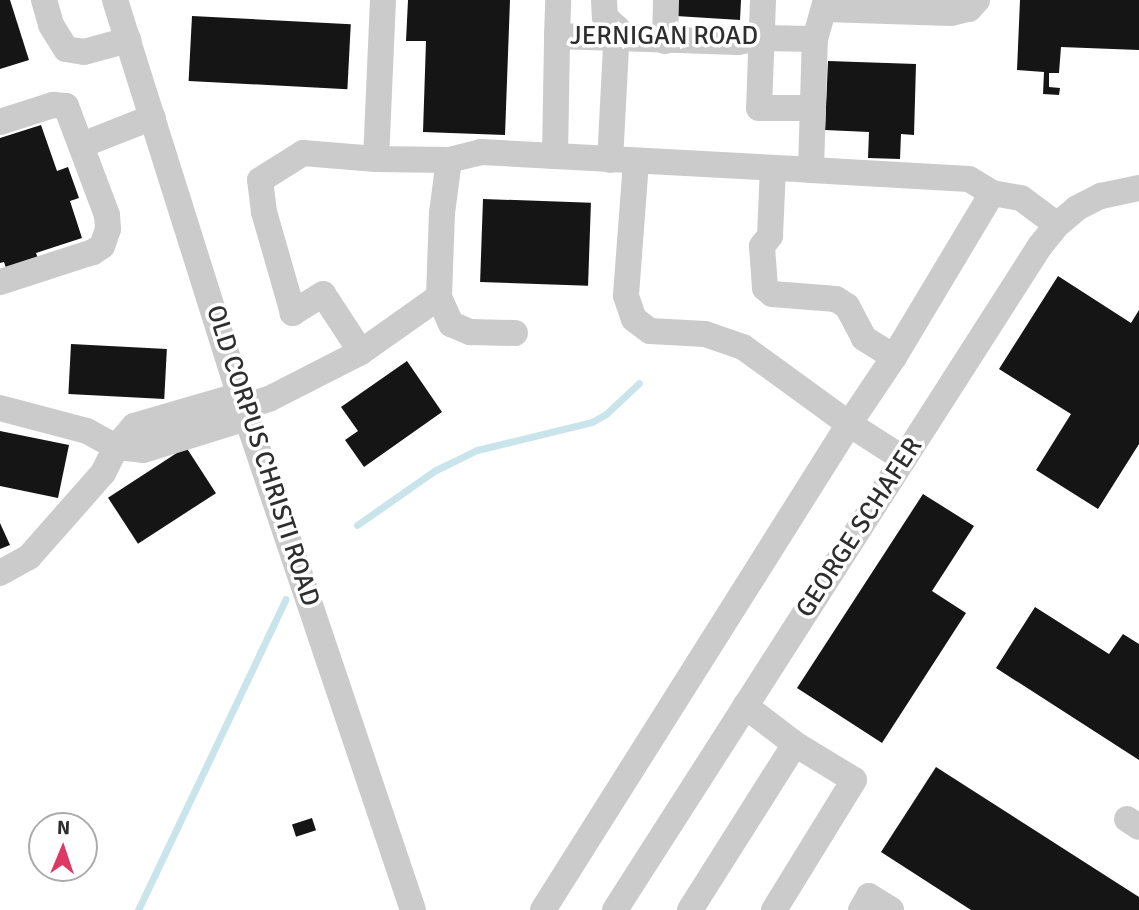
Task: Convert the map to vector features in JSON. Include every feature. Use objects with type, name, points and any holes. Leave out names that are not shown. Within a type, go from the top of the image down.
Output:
[{"type":"street","points":[[44,0],[51,24],[66,49],[83,52],[128,40]]},
{"type":"street","name":"OLD CORPUS CHRISTI ROAD","points":[[114,0],[244,407],[413,910]]},
{"type":"street","points":[[376,159],[383,0]]},
{"type":"street","points":[[558,0],[558,36]]},
{"type":"street","points":[[604,0],[604,17],[617,33],[626,296],[634,319],[650,331],[705,334],[743,346],[849,424],[904,459]]},
{"type":"street","points":[[665,41],[666,0]]},
{"type":"street","points":[[763,0],[759,108],[812,108]]},
{"type":"street","points":[[811,170],[815,39],[825,4],[951,13],[969,9],[977,0]]},
{"type":"street","name":"JERNIGAN ROAD","points":[[555,156],[558,36],[617,33],[665,41],[738,42],[761,38],[815,39]]},
{"type":"street","points":[[0,121],[53,105],[66,106],[107,215],[108,229],[102,246],[0,282]]},
{"type":"street","points":[[82,145],[153,117]]},
{"type":"street","points":[[361,352],[323,294],[293,313],[264,212],[260,180],[303,153],[376,159],[449,160],[481,152],[969,179],[992,193],[1020,198],[1057,225]]},
{"type":"street","points":[[449,160],[442,213],[439,297],[451,324],[470,332],[515,333]]},
{"type":"street","points":[[773,167],[771,236],[762,246],[765,288],[772,294],[836,299],[847,306],[864,338],[894,357]]},
{"type":"street","name":"GEORGE SCHAFER","points":[[615,910],[1041,246],[1057,225],[1077,208],[1101,196],[1139,188]]},
{"type":"street","points":[[543,910],[894,357],[992,193]]},
{"type":"street","points":[[0,573],[29,557],[103,473],[116,447],[134,426],[244,407],[269,399],[361,352],[439,297]]},
{"type":"street","points":[[0,408],[87,430],[116,447]]},
{"type":"street","points":[[745,706],[795,744],[854,780],[774,910]]},
{"type":"street","points":[[690,910],[795,744]]},
{"type":"street","points":[[861,910],[869,895],[891,910]]},
{"type":"building","points":[[0,0],[10,0],[29,60],[0,69]]},
{"type":"building","points":[[408,0],[510,0],[505,135],[423,132],[426,41],[406,41]]},
{"type":"building","points":[[677,0],[741,0],[740,20],[676,16]]},
{"type":"building","points":[[1020,0],[1139,0],[1139,50],[1061,47],[1059,73],[1049,73],[1049,87],[1060,88],[1059,95],[1043,94],[1044,72],[1017,70]]},
{"type":"building","points":[[192,16],[351,24],[347,89],[189,81]]},
{"type":"building","points":[[828,61],[916,64],[914,135],[901,134],[900,159],[868,158],[869,132],[825,130]]},
{"type":"building","points":[[41,125],[57,171],[68,167],[79,198],[70,201],[82,238],[36,253],[40,264],[8,274],[4,262],[0,263],[0,138]]},
{"type":"building","points":[[483,199],[591,203],[588,286],[480,282]]},
{"type":"building","points":[[1058,276],[1131,323],[1139,310],[1139,444],[1098,509],[1036,470],[1071,414],[999,369]]},
{"type":"building","points":[[71,344],[167,349],[164,399],[68,394]]},
{"type":"building","points":[[407,361],[442,412],[364,467],[345,440],[358,431],[341,407]]},
{"type":"building","points":[[0,431],[69,445],[58,498],[0,486]]},
{"type":"building","points":[[186,447],[216,493],[138,544],[108,498]]},
{"type":"building","points":[[923,494],[974,526],[932,591],[966,613],[882,743],[797,688]]},
{"type":"building","points":[[0,523],[10,545],[0,549]]},
{"type":"building","points":[[1035,607],[1109,654],[1123,634],[1139,644],[1139,760],[996,668]]},
{"type":"building","points":[[936,767],[1139,897],[1139,910],[971,910],[881,852]]},
{"type":"building","points":[[312,818],[316,830],[296,837],[292,824]]},
{"type":"waterway","points":[[357,525],[434,471],[477,450],[592,422],[606,414],[639,383]]},
{"type":"waterway","points":[[138,910],[286,599]]}]
